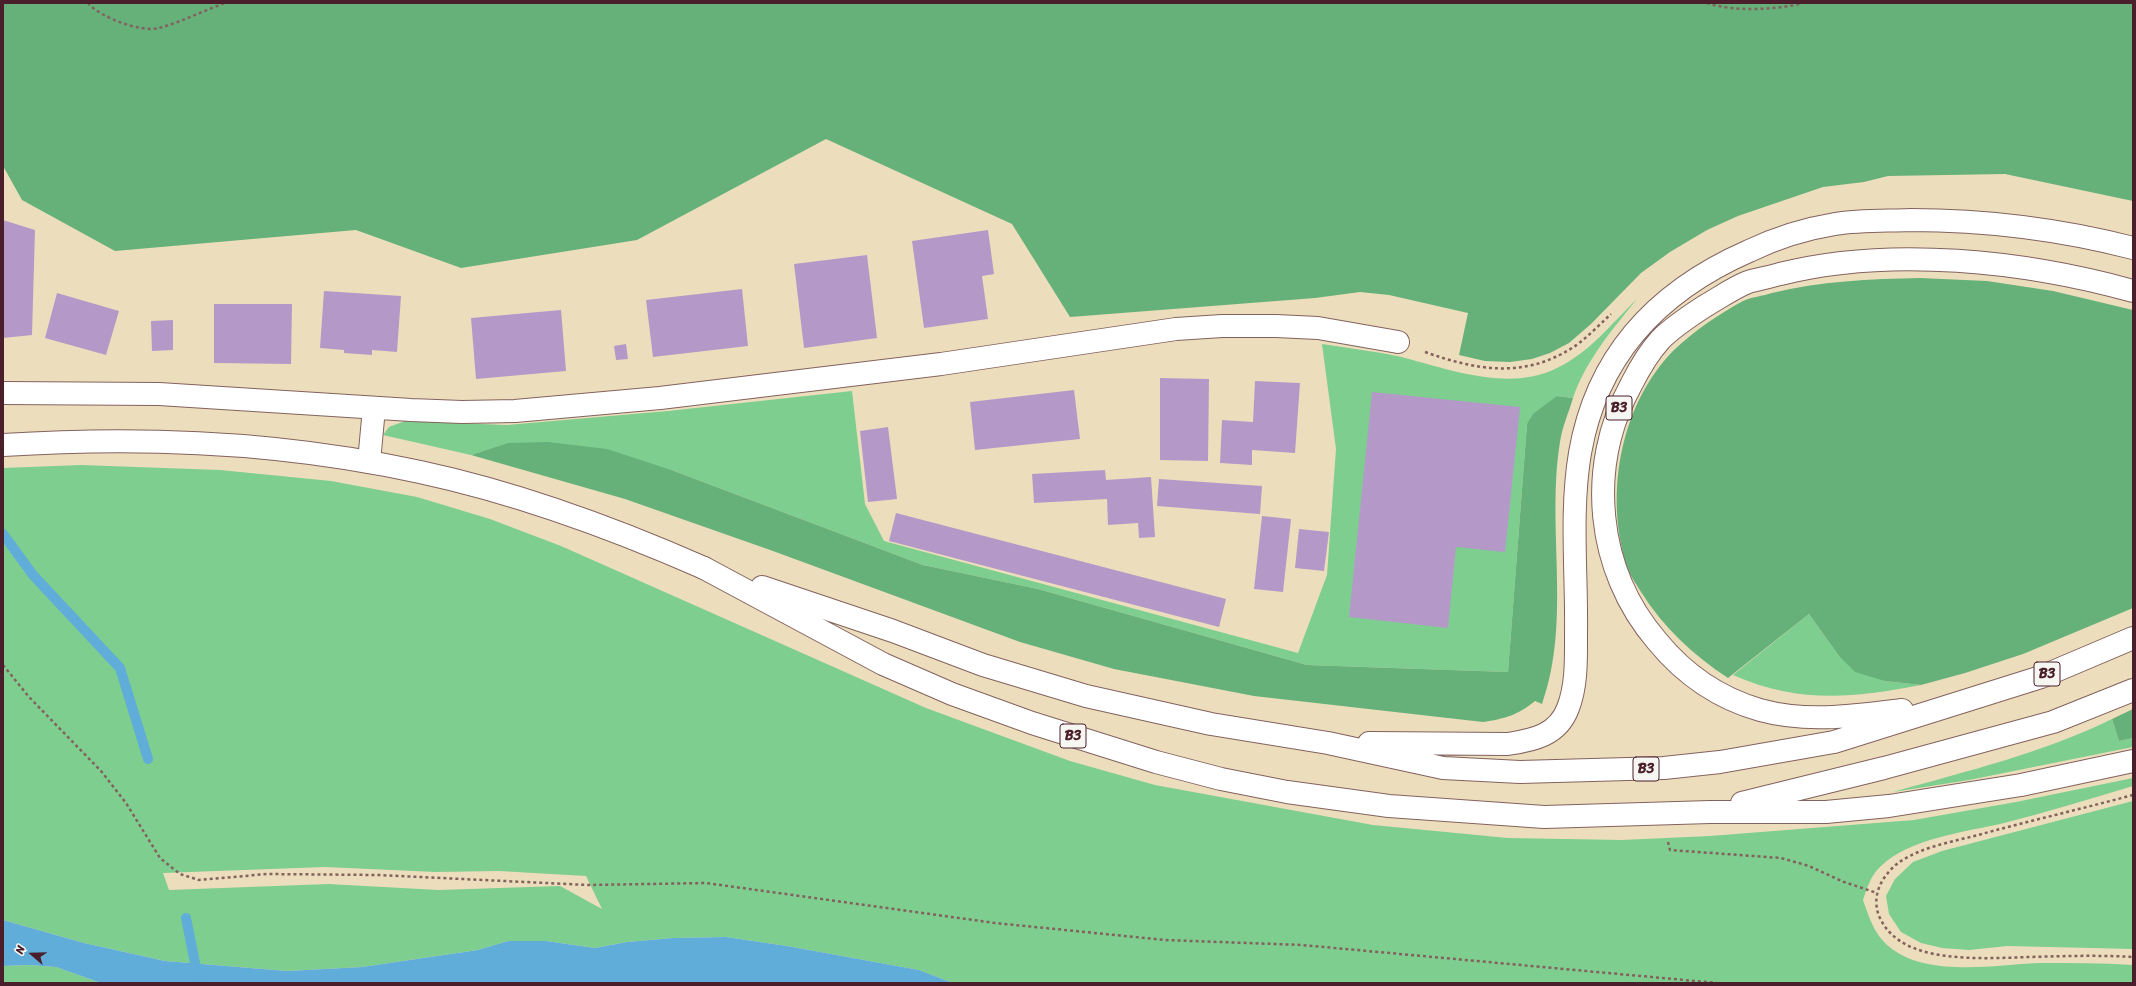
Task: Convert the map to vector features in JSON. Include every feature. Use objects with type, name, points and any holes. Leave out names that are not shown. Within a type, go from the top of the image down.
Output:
[{"type":"main road","name":"B3","points":[[1328,743],[1508,744],[1530,741],[1545,735],[1554,730],[1562,721],[1573,689],[1576,655],[1576,511],[1580,455],[1587,420],[1600,387],[1619,353],[1645,319],[1681,287],[1722,262],[1764,244],[1795,232],[1836,224],[1888,220],[1998,223],[2066,233],[2133,248]]},
{"type":"main road","name":"B3","points":[[1958,703],[1843,717],[1807,718],[1782,715],[1736,702],[1709,689],[1678,664],[1648,631],[1632,607],[1621,585],[1610,554],[1603,497],[1604,462],[1611,428],[1623,399],[1641,366],[1660,340],[1685,319],[1720,297],[1748,282],[1792,271],[1836,263],[1886,260],[1945,260],[2055,273],[2133,292]]},
{"type":"main road","points":[[3,393],[159,394],[374,408],[462,412],[515,411],[660,398],[948,363],[1176,329],[1222,326],[1318,328],[1398,342]]},
{"type":"main road","points":[[369,462],[374,408]]},
{"type":"main road","points":[[3,445],[102,441],[164,442],[269,448],[369,462],[421,472],[485,488],[551,509],[659,548],[704,568]]},
{"type":"main road","name":"B3","points":[[704,568],[894,631],[983,665],[1086,696],[1211,724],[1328,743],[1443,768],[1520,772],[1664,768],[1720,762],[1834,742],[2041,677],[2133,638]]},
{"type":"main road","name":"B3","points":[[704,568],[883,664],[952,694],[1032,723],[1156,762],[1222,779],[1287,792],[1389,806],[1544,817],[1710,812],[1884,768],[2053,722],[2133,690]]},
{"type":"main road","points":[[1710,812],[1826,812],[1889,806],[2021,785],[2133,761]]},
{"type":"path","points":[[88,3],[120,24],[157,29],[225,3]]},
{"type":"path","points":[[1707,3],[1721,8],[1786,8],[1803,3]]},
{"type":"path","points":[[3,665],[29,697],[101,771],[126,803],[160,858],[180,874],[199,880],[267,874],[378,875],[588,885],[706,883],[995,923],[1149,938],[1302,945],[1717,983]]},
{"type":"path","points":[[2133,795],[1928,849],[1898,864],[1884,877],[1877,893],[1877,910],[1887,928],[1896,939],[1917,950],[1974,959],[2093,955],[2133,957]]},
{"type":"path","points":[[1670,850],[1781,858],[1809,866],[1844,882],[1877,893]]},
{"type":"green space","points":[[3,3],[2133,3],[2133,201],[2005,174],[1888,176],[1864,182],[1823,187],[1738,216],[1707,230],[1670,252],[1641,273],[1591,324],[1569,343],[1550,353],[1532,359],[1510,362],[1485,361],[1459,355],[1468,313],[1389,295],[1360,292],[1315,298],[1070,317],[1012,224],[826,139],[637,240],[461,268],[356,230],[115,251],[22,200],[3,166]]},
{"type":"green space","points":[[1920,278],[1987,281],[2053,291],[2133,310],[2133,608],[2023,654],[1965,673],[1921,685],[1885,681],[1855,672],[1839,656],[1809,614],[1728,678],[1703,660],[1669,629],[1650,605],[1629,572],[1621,544],[1617,515],[1617,485],[1621,455],[1629,425],[1640,398],[1655,372],[1674,350],[1707,323],[1743,301],[1790,289],[1827,283]]},
{"type":"green space","points":[[1637,299],[1592,358],[1578,384],[1573,398],[1557,396],[1527,424],[1508,672],[1307,665],[1038,589],[923,565],[674,471],[509,443],[471,455],[383,435],[389,427],[405,421],[507,425],[668,411],[852,391],[865,504],[884,541],[1298,653],[1327,575],[1336,449],[1322,344],[1397,356],[1456,372],[1477,376],[1518,378],[1538,375],[1569,362],[1600,337]]},
{"type":"green space","points":[[1557,396],[1573,398],[1561,436],[1556,475],[1557,607],[1556,640],[1551,672],[1542,704],[1535,701],[1523,710],[1510,716],[1483,722],[1254,696],[1114,669],[1020,642],[773,551],[625,499],[471,455],[508,443],[548,442],[607,449],[674,471],[923,565],[1038,589],[1307,665],[1508,672],[1527,424],[1533,414]]},
{"type":"green space","points":[[81,465],[220,470],[331,481],[417,497],[490,519],[561,546],[926,708],[1070,761],[1155,785],[1373,825],[1508,838],[1622,840],[1710,836],[1914,820],[2016,802],[2133,778],[2133,786],[2020,819],[1939,837],[1907,849],[1893,856],[1881,866],[1870,882],[1863,900],[1874,927],[1881,939],[1892,949],[1907,958],[1925,963],[1963,967],[2038,963],[2097,963],[2133,965],[2133,983],[953,983],[919,970],[787,946],[726,937],[673,938],[627,942],[595,948],[546,941],[508,941],[478,950],[362,967],[287,971],[165,961],[84,943],[3,920],[3,468]],"holes":[[[325,867],[436,872],[499,871],[586,876],[602,909],[560,886],[439,890],[328,884],[169,890],[163,873]]]},
{"type":"green space","points":[[1809,614],[1839,656],[1885,681],[1921,685],[1872,693],[1826,696],[1781,691],[1733,675]]},
{"type":"green space","points":[[2133,709],[2133,738],[2119,741],[2112,719]]},
{"type":"green space","points":[[2112,719],[2119,741],[2133,738],[2133,747],[1969,780],[1893,792],[2032,752]]},
{"type":"green space","points":[[2133,801],[2133,949],[2007,946],[1969,950],[1942,948],[1921,943],[1901,932],[1889,914],[1886,896],[1895,879],[1913,862],[1942,851]]},
{"type":"green space","points":[[29,965],[56,967],[101,983],[3,983],[3,966]]},
{"type":"water","points":[[3,920],[84,943],[165,961],[287,971],[362,967],[478,950],[508,941],[546,941],[595,948],[627,942],[673,938],[726,937],[787,946],[919,970],[953,983],[101,983],[56,967],[29,965],[3,966]]},
{"type":"building","points":[[3,220],[35,230],[32,335],[3,338]]},
{"type":"building","points":[[988,230],[994,274],[982,276],[988,319],[924,328],[912,241]]},
{"type":"building","points":[[867,255],[877,338],[804,348],[794,264]]},
{"type":"building","points":[[742,289],[748,346],[653,357],[646,300]]},
{"type":"building","points":[[324,291],[401,296],[397,352],[372,350],[372,355],[344,353],[344,350],[320,348]]},
{"type":"building","points":[[57,293],[119,311],[106,355],[45,338]]},
{"type":"building","points":[[214,304],[292,304],[291,364],[214,363]]},
{"type":"building","points":[[561,310],[566,371],[476,379],[471,318]]},
{"type":"building","points":[[173,320],[173,350],[152,351],[151,321]]},
{"type":"building","points":[[626,344],[628,359],[616,360],[614,346]]},
{"type":"building","points":[[1160,378],[1209,379],[1208,461],[1160,460]]},
{"type":"building","points":[[1255,381],[1300,383],[1295,453],[1252,450],[1252,465],[1220,463],[1222,420],[1253,422]]},
{"type":"building","points":[[1074,390],[1080,439],[975,450],[970,402]]},
{"type":"building","points":[[1372,392],[1520,407],[1505,552],[1456,547],[1448,628],[1349,617]]},
{"type":"building","points":[[888,427],[897,499],[868,502],[860,431]]},
{"type":"building","points":[[1105,470],[1106,480],[1151,477],[1155,537],[1139,538],[1138,523],[1108,525],[1107,499],[1034,503],[1032,474]]},
{"type":"building","points":[[1159,479],[1262,486],[1260,514],[1157,506]]},
{"type":"building","points":[[896,513],[1226,599],[1219,627],[889,541]]},
{"type":"building","points":[[1262,516],[1291,519],[1283,592],[1254,589]]},
{"type":"building","points":[[1299,529],[1329,532],[1324,571],[1295,568]]},
{"type":"waterway","points":[[3,534],[33,575],[120,668],[148,759]]},
{"type":"waterway","points":[[186,918],[199,983]]}]
